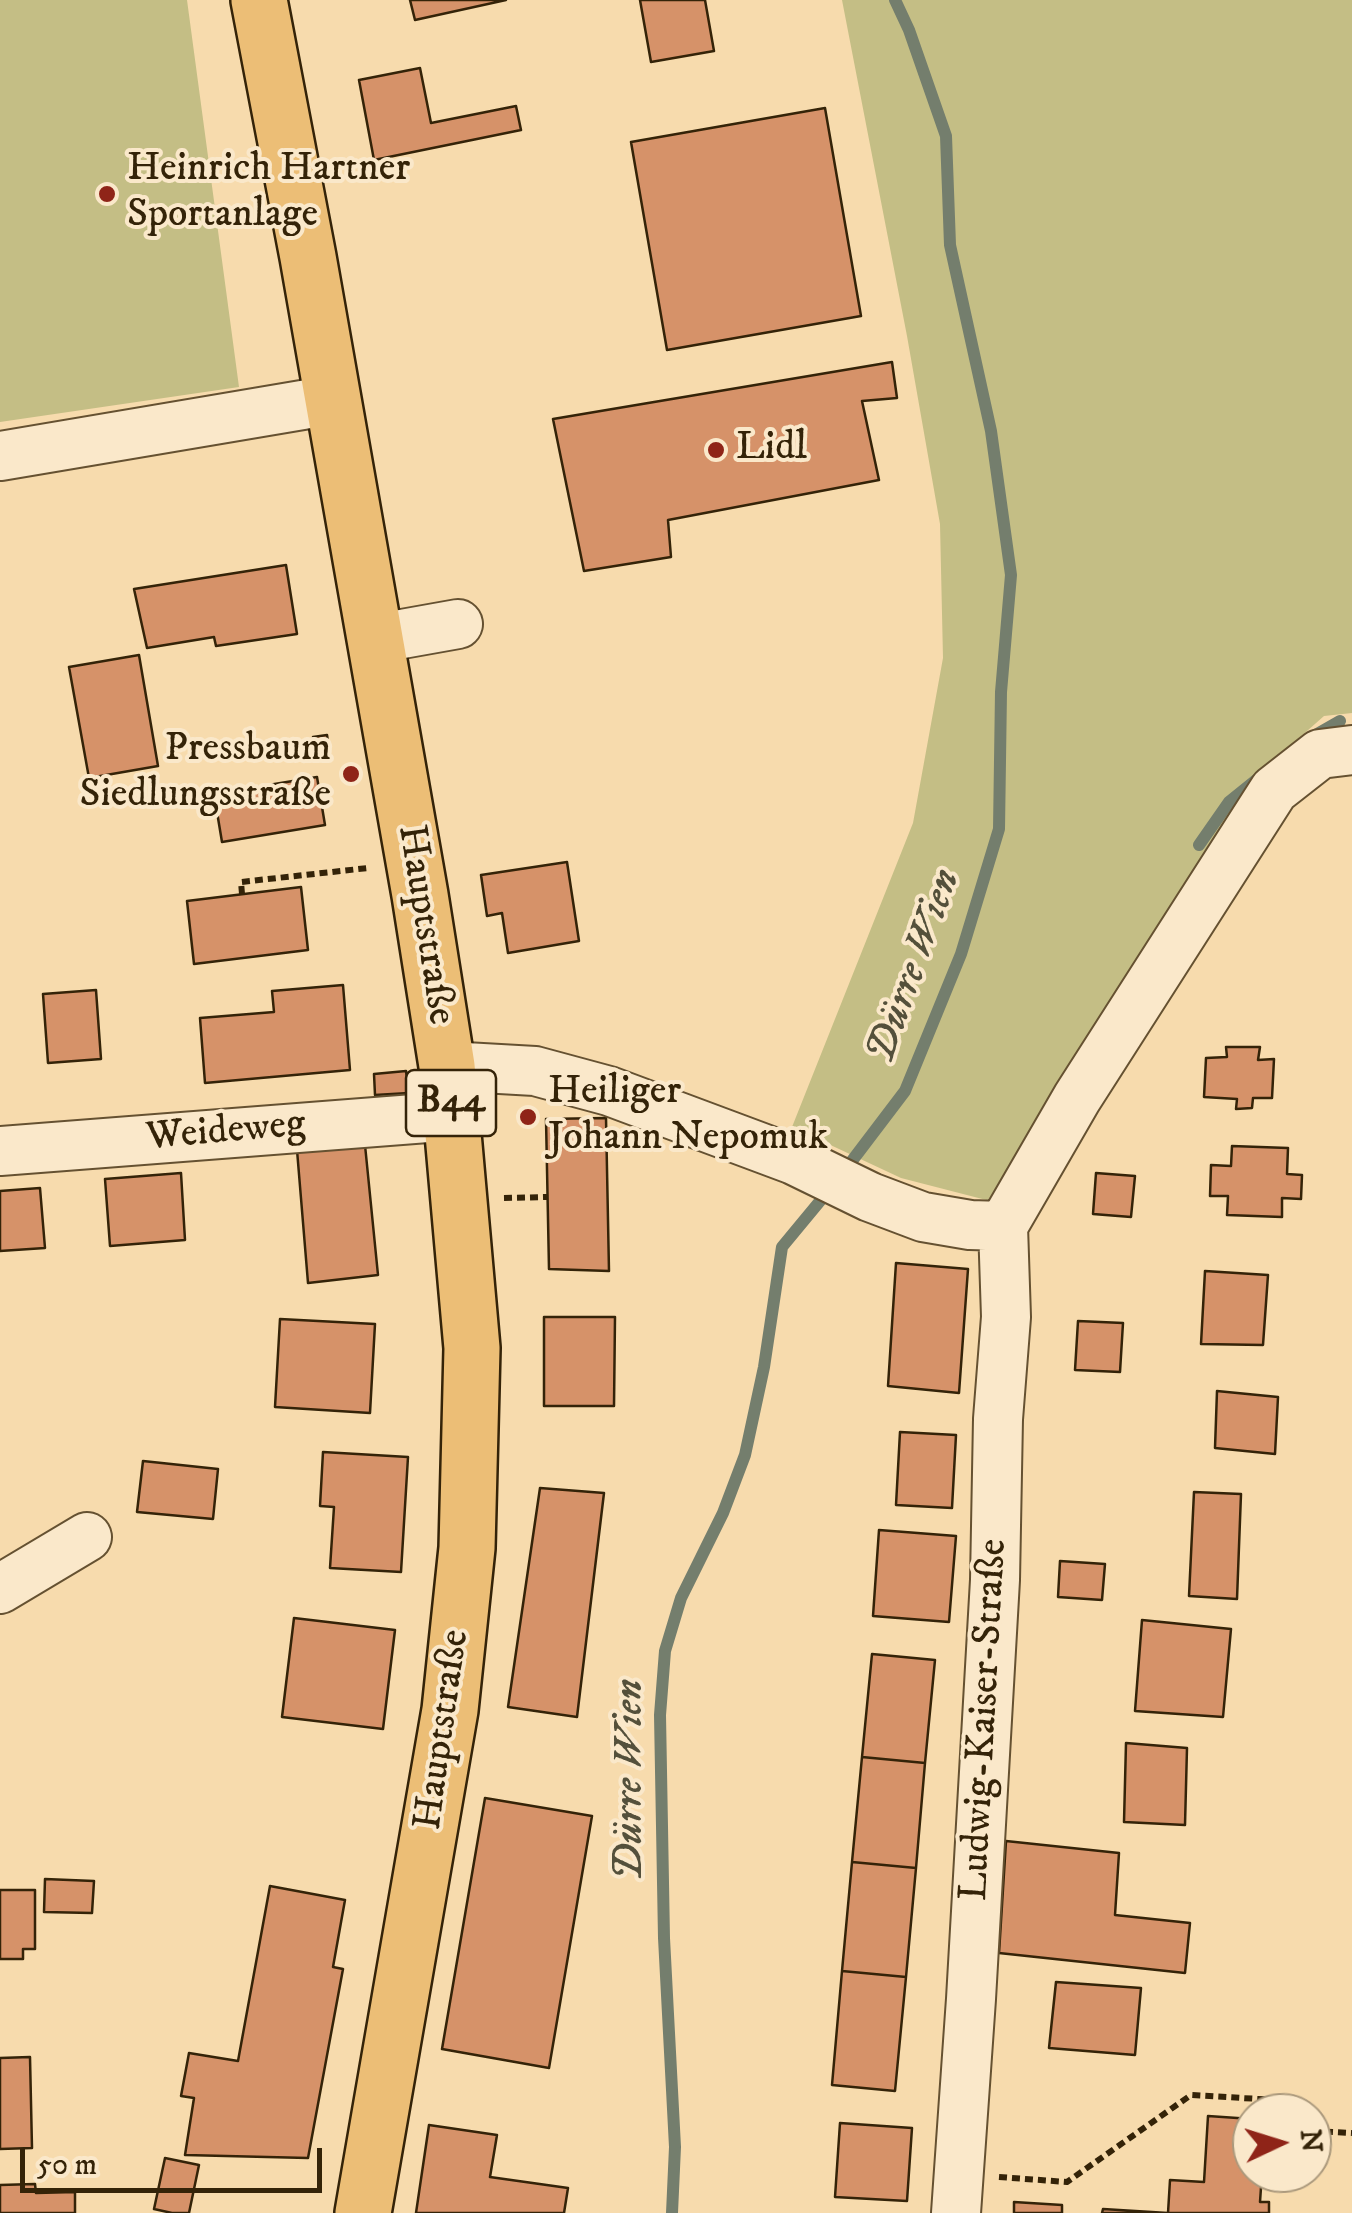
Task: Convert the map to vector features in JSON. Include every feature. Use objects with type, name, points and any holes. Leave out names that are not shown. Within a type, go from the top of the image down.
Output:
[{"type":"main road","name":"Hauptstraße","points":[[258,0],[308,258],[414,863],[450,1091],[472,1348],[467,1548],[450,1710],[363,2213]]},
{"type":"street","points":[[0,456],[332,400]]},
{"type":"street","points":[[374,639],[458,624]]},
{"type":"street","points":[[450,1091],[536,1071],[608,1092],[794,1160],[923,1217],[1004,1226],[1077,1098],[1274,790],[1320,754],[1352,750]]},
{"type":"street","name":"Weideweg","points":[[0,1150],[450,1091]]},
{"type":"street","name":"Ludwig-Kaiser-Straße","points":[[957,2194],[995,1580],[998,1419],[1006,1317],[1004,1226]]},
{"type":"street","points":[[0,1589],[87,1537]]},
{"type":"path","points":[[242,894],[241,882],[414,863]]},
{"type":"path","points":[[503,1198],[547,1196]]},
{"type":"path","points":[[957,2194],[1067,2182],[1192,2095],[1232,2097]]},
{"type":"shaded area","name":"Heinrich Hartner Sportanlage","points":[[0,0],[187,0],[239,387],[0,422]]},
{"type":"shaded area","points":[[842,0],[1352,0],[1352,713],[1324,716],[1247,784],[994,1202],[901,1178],[792,1127],[913,823],[943,658],[940,524]]},
{"type":"building","points":[[410,0],[506,0],[415,20]]},
{"type":"building","points":[[640,0],[705,0],[714,51],[651,62]]},
{"type":"building","points":[[420,68],[431,123],[516,106],[521,130],[374,160],[359,80]]},
{"type":"building","points":[[825,108],[861,316],[667,350],[631,142]]},
{"type":"building","name":"Lidl","points":[[892,362],[897,398],[862,401],[879,480],[668,520],[671,557],[584,571],[553,419]]},
{"type":"building","points":[[286,565],[297,634],[216,646],[214,637],[147,648],[134,589]]},
{"type":"building","points":[[139,655],[158,766],[89,778],[69,667]]},
{"type":"building","points":[[327,735],[330,756],[316,758],[313,737]]},
{"type":"building","points":[[317,777],[325,825],[222,842],[214,794]]},
{"type":"building","points":[[567,862],[579,941],[508,953],[502,913],[487,916],[481,875]]},
{"type":"building","points":[[301,887],[308,950],[194,964],[187,901]]},
{"type":"building","points":[[343,985],[350,1070],[205,1083],[200,1018],[274,1012],[272,991]]},
{"type":"building","points":[[96,990],[101,1059],[48,1063],[43,994]]},
{"type":"building","points":[[1226,1047],[1260,1047],[1258,1060],[1274,1059],[1272,1098],[1253,1098],[1252,1108],[1236,1109],[1237,1099],[1204,1097],[1206,1058],[1227,1057]]},
{"type":"building","points":[[406,1071],[409,1093],[375,1095],[374,1074]]},
{"type":"building","points":[[606,1118],[609,1271],[549,1269],[546,1119]]},
{"type":"building","points":[[365,1145],[378,1275],[308,1283],[297,1150]]},
{"type":"building","points":[[1232,1146],[1288,1148],[1287,1174],[1302,1175],[1301,1199],[1282,1198],[1282,1217],[1227,1215],[1228,1196],[1210,1196],[1211,1165],[1231,1166]]},
{"type":"building","points":[[181,1173],[185,1240],[110,1246],[105,1179]]},
{"type":"building","points":[[1096,1173],[1135,1176],[1131,1217],[1093,1214]]},
{"type":"building","points":[[40,1188],[45,1248],[0,1251],[0,1191]]},
{"type":"building","points":[[896,1263],[968,1269],[959,1393],[888,1386]]},
{"type":"building","points":[[1205,1271],[1268,1275],[1263,1345],[1201,1344]]},
{"type":"building","points":[[544,1317],[615,1317],[614,1406],[544,1406]]},
{"type":"building","points":[[280,1319],[375,1324],[370,1413],[275,1407]]},
{"type":"building","points":[[1078,1321],[1123,1323],[1120,1372],[1075,1370]]},
{"type":"building","points":[[1217,1391],[1278,1397],[1275,1454],[1215,1448]]},
{"type":"building","points":[[900,1432],[956,1435],[952,1508],[896,1505]]},
{"type":"building","points":[[323,1452],[408,1457],[401,1572],[330,1568],[334,1507],[320,1506]]},
{"type":"building","points":[[143,1461],[218,1469],[213,1519],[137,1512]]},
{"type":"building","points":[[540,1488],[604,1493],[577,1717],[508,1707]]},
{"type":"building","points":[[1194,1492],[1241,1494],[1237,1599],[1189,1596]]},
{"type":"building","points":[[879,1530],[956,1536],[949,1622],[873,1616]]},
{"type":"building","points":[[1060,1561],[1105,1564],[1102,1600],[1058,1597]]},
{"type":"building","points":[[294,1618],[395,1630],[383,1729],[282,1717]]},
{"type":"building","points":[[1142,1620],[1231,1629],[1223,1717],[1135,1711]]},
{"type":"building","points":[[872,1654],[935,1660],[925,1763],[862,1757]]},
{"type":"building","points":[[1126,1743],[1187,1748],[1185,1825],[1124,1822]]},
{"type":"building","points":[[862,1757],[925,1763],[916,1868],[852,1862]]},
{"type":"building","points":[[485,1798],[592,1816],[549,2068],[442,2049]]},
{"type":"building","points":[[1006,1841],[1119,1853],[1115,1915],[1190,1923],[1185,1973],[999,1953]]},
{"type":"building","points":[[852,1862],[916,1868],[906,1977],[842,1971]]},
{"type":"building","points":[[45,1879],[94,1881],[92,1913],[44,1912]]},
{"type":"building","points":[[270,1886],[345,1900],[333,1967],[343,1969],[308,2158],[185,2155],[194,2098],[181,2096],[189,2053],[238,2061]]},
{"type":"building","points":[[0,1890],[35,1890],[35,1949],[23,1949],[23,1959],[0,1959]]},
{"type":"building","points":[[842,1971],[906,1977],[895,2091],[832,2085]]},
{"type":"building","points":[[1056,1982],[1141,1988],[1135,2055],[1049,2048]]},
{"type":"building","points":[[30,2057],[32,2148],[0,2149],[0,2058]]},
{"type":"building","points":[[1208,2116],[1232,2118],[1232,2193],[1261,2193],[1260,2202],[1269,2202],[1269,2213],[1168,2213],[1170,2180],[1204,2182]]},
{"type":"building","points":[[840,2123],[912,2128],[907,2201],[835,2197]]},
{"type":"building","points":[[429,2125],[497,2135],[490,2177],[568,2188],[564,2213],[416,2213]]},
{"type":"building","points":[[165,2158],[199,2165],[189,2213],[154,2209]]},
{"type":"building","points":[[35,2184],[36,2193],[75,2192],[75,2213],[0,2213],[0,2185]]},
{"type":"building","points":[[1014,2202],[1062,2205],[1062,2213],[1014,2213]]},
{"type":"building","points":[[1103,2209],[1168,2213],[1102,2213]]},
{"type":"waterway","name":"Dürre Wien","points":[[842,1174],[905,1091],[961,954],[999,829],[1001,692],[1011,575],[991,431],[950,245],[946,136],[895,0]]},
{"type":"waterway","points":[[1312,737],[1340,721]]},
{"type":"waterway","points":[[1199,845],[1229,802],[1260,777]]},
{"type":"waterway","name":"Dürre Wien","points":[[672,2213],[675,2147],[664,1938],[660,1715],[665,1651],[681,1598],[723,1513],[745,1455],[764,1367],[782,1247],[830,1189]]},
{"type":"place","name":"Heinrich Hartner Sportanlage","points":[[107,194]]},
{"type":"place","name":"Lidl","points":[[716,450]]},
{"type":"place","name":"Pressbaum Siedlungsstraße","points":[[351,774]]},
{"type":"place","name":"Heiliger Johann Nepomuk","points":[[528,1117]]}]
